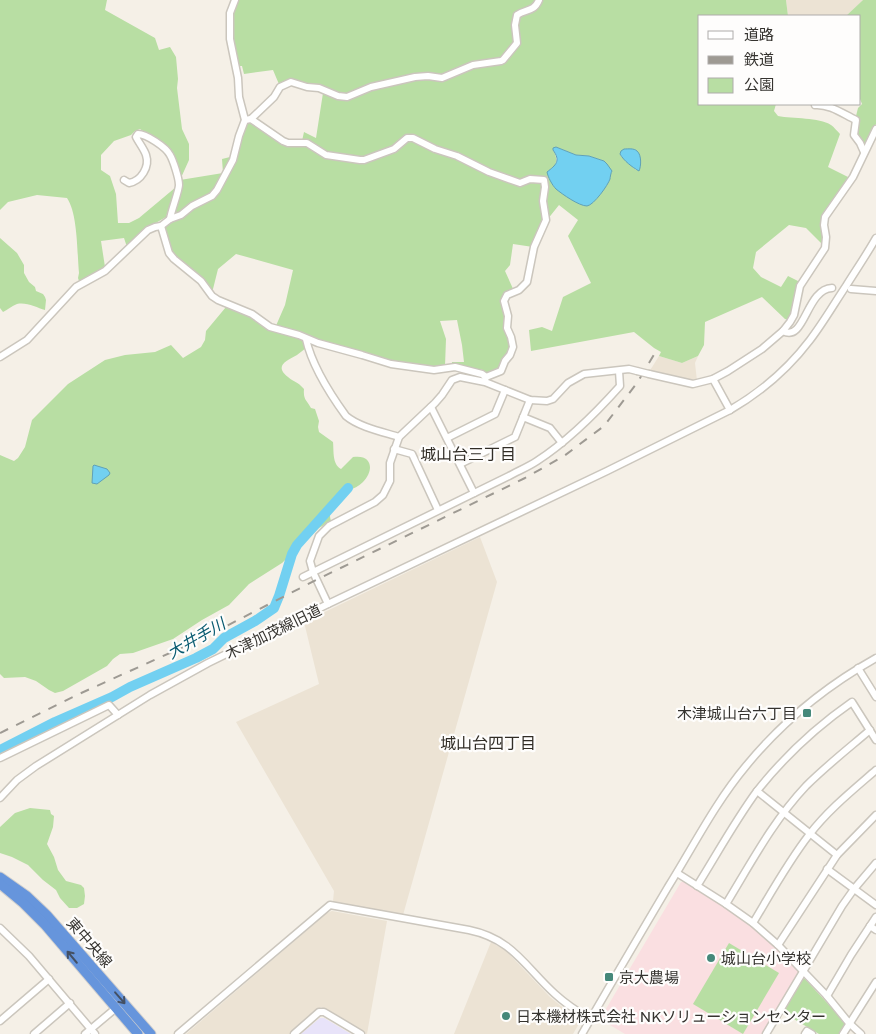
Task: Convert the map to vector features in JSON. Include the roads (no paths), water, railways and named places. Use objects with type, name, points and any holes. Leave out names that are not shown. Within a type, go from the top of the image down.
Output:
[{"type":"highway","name":"東中央線","points":[[0,877],[27,896],[47,915],[151,1034]]},
{"type":"highway","name":"東中央線","points":[[0,884],[23,903],[44,925],[138,1034]]},
{"type":"street","points":[[235,0],[230,13],[230,40],[238,78],[239,97],[248,119],[282,141],[307,143],[326,155],[364,160],[394,149],[407,138],[413,138],[435,149],[458,156],[489,172],[520,183],[530,179],[544,180],[543,201],[546,220],[534,247],[527,282],[519,290],[507,295],[504,301],[508,316],[506,328],[512,336],[513,347],[501,371],[485,379]]},
{"type":"street","points":[[0,357],[27,340],[76,287],[105,271],[148,230],[161,226],[170,219],[181,215],[192,206],[212,196],[233,160],[239,136],[248,119],[274,97],[280,88],[291,82],[347,97],[371,87],[415,77],[442,78],[473,65],[501,61],[517,43],[515,25],[518,15],[532,9],[539,3],[539,0]]},
{"type":"street","points":[[826,105],[856,120],[854,135],[864,152]]},
{"type":"street","points":[[313,572],[310,561],[320,536],[329,526],[375,502],[386,490],[390,481],[390,463],[399,437],[431,407],[442,395],[449,382],[455,378],[485,379],[505,390],[530,400],[547,401],[553,399],[565,385],[584,374],[629,369],[693,384],[713,379],[762,349],[783,331],[794,315],[800,286],[825,248],[825,216],[853,177],[876,129]]},
{"type":"street","points":[[124,180],[129,183],[135,182],[140,178],[147,163],[146,156],[136,137],[138,134],[147,137],[166,149],[171,155],[179,185],[170,219]]},
{"type":"street","points":[[161,226],[168,253],[201,280],[212,296],[252,314],[270,327],[391,364],[434,370],[454,367],[482,374],[485,379]]},
{"type":"street","points":[[328,604],[730,410],[765,386],[810,341],[875,241]]},
{"type":"street","points":[[783,331],[790,333],[796,330],[819,293],[832,288]]},
{"type":"street","points":[[851,289],[876,291]]},
{"type":"street","points":[[306,339],[318,371],[346,416],[371,428],[399,437]]},
{"type":"street","points":[[303,577],[537,461],[562,443],[596,412],[620,386],[619,371]]},
{"type":"street","points":[[713,379],[730,410]]},
{"type":"street","points":[[446,438],[494,414],[505,390]]},
{"type":"street","points":[[460,464],[515,437],[530,400]]},
{"type":"street","points":[[431,407],[474,493]]},
{"type":"street","points":[[523,417],[550,428],[562,443]]},
{"type":"street","points":[[394,449],[412,454],[438,510]]},
{"type":"street","name":"木津加茂線旧道","points":[[0,798],[16,780],[36,766],[150,695],[208,663],[328,604],[313,572]]},
{"type":"street","points":[[582,1034],[724,796],[745,767],[762,747],[810,702],[858,668],[876,658]]},
{"type":"street","points":[[858,668],[876,697]]},
{"type":"street","points":[[698,886],[757,791],[791,752],[834,714],[852,702],[876,740]]},
{"type":"street","points":[[0,758],[108,705],[118,715]]},
{"type":"street","points":[[726,904],[769,833],[806,786],[870,730]]},
{"type":"street","points":[[753,923],[790,862],[810,834],[838,804],[876,770]]},
{"type":"street","points":[[757,791],[837,855]]},
{"type":"street","points":[[778,945],[837,855],[876,815]]},
{"type":"street","points":[[766,1034],[842,906],[876,863]]},
{"type":"street","points":[[827,869],[876,905]]},
{"type":"street","points":[[677,873],[753,923],[778,945],[861,1034]]},
{"type":"street","points":[[178,1034],[330,905],[489,935],[512,949],[554,994],[590,1019]]},
{"type":"street","points":[[827,996],[876,917]]},
{"type":"street","points":[[870,926],[876,930]]},
{"type":"street","points":[[0,928],[30,956],[93,1031]]},
{"type":"street","points":[[0,1021],[49,979]]},
{"type":"street","points":[[842,1034],[876,982]]},
{"type":"street","points":[[34,1034],[70,1003]]},
{"type":"street","points":[[85,1034],[93,1031],[116,1008]]},
{"type":"street","points":[[294,1034],[320,1012],[324,1012],[361,1034]]},
{"type":"street","points":[[805,1034],[807,1031],[812,1034]]},
{"type":"water","points":[[556,147],[576,155],[589,156],[604,161],[612,171],[607,186],[590,205],[587,206],[575,202],[566,197],[552,183],[547,172],[557,160],[553,150]]},
{"type":"water","points":[[624,149],[634,149],[639,153],[641,161],[639,171],[628,164],[622,157],[620,154]]},
{"type":"water","points":[[94,465],[107,469],[110,473],[97,484],[92,483]]},
{"type":"waterway","name":"大井手川","points":[[0,750],[55,722],[196,658],[213,649],[224,638],[274,608],[292,554],[297,545],[348,488]]},
{"type":"railway","points":[[0,733],[79,694],[203,638],[316,580],[525,478],[564,456],[604,426],[637,383],[655,353]]},
{"type":"place","name":"木津城山台六丁目","points":[[807,713]]},
{"type":"place","name":"城山台小学校","points":[[711,958]]},
{"type":"place","name":"京大農場","points":[[609,977]]},
{"type":"place","name":"日本機材株式会社 NKソリューションセンター","points":[[506,1016]]},
{"type":"district","name":"城山台三丁目","points":[[468,454]]},
{"type":"district","name":"城山台四丁目","points":[[488,743]]}]
